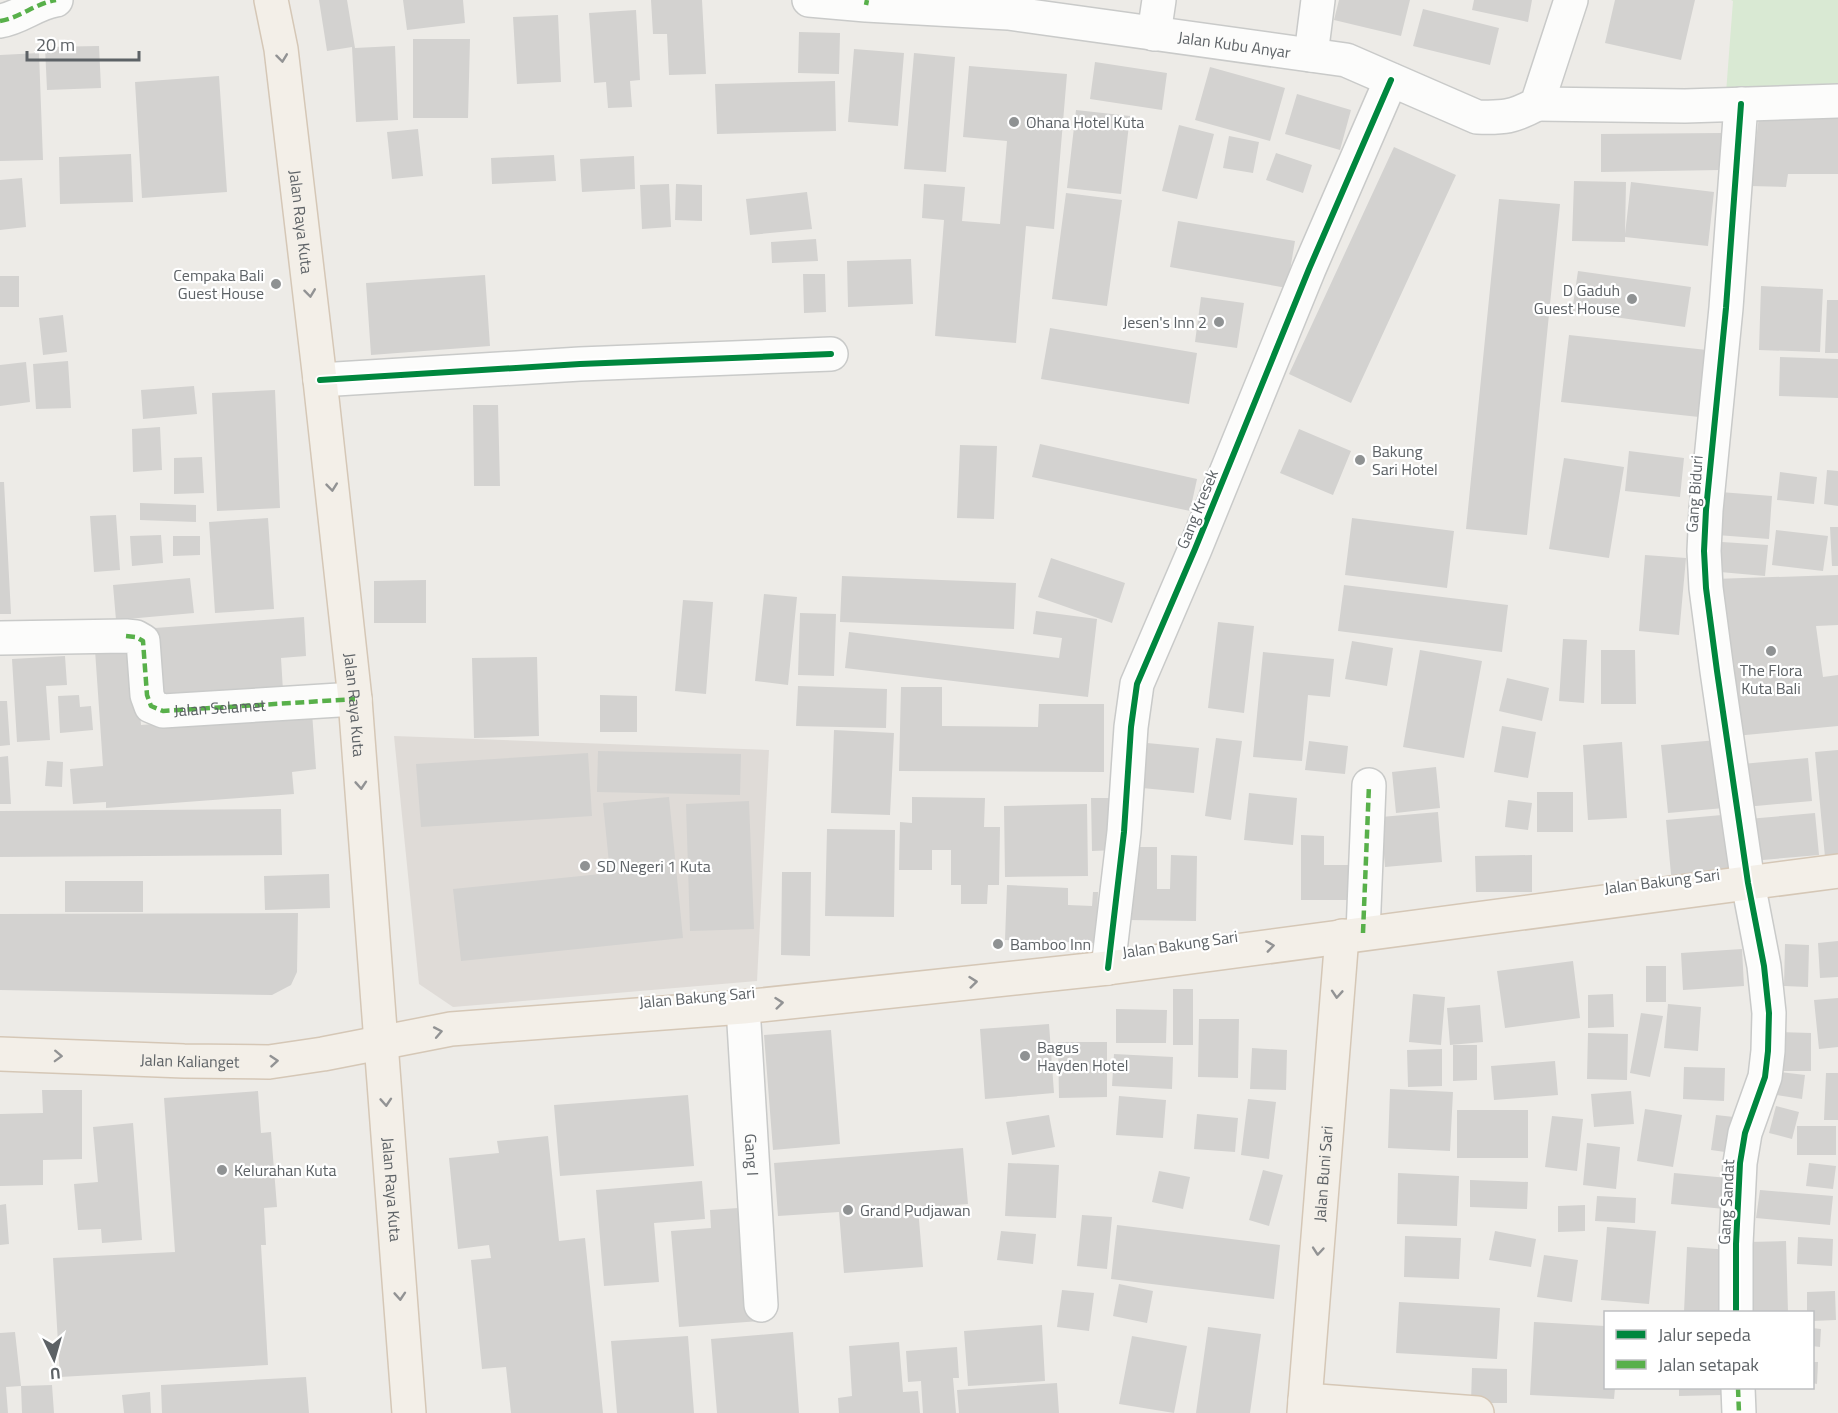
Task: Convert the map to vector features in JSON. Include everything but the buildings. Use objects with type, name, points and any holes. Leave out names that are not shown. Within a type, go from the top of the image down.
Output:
[{"type":"main road","name":"Jalan Raya Kuta","points":[[271,0],[281,49],[355,699],[409,1413]]},
{"type":"main road","name":"Jalan Bakung Sari","points":[[381,1044],[451,1029],[743,1007],[1108,968],[1838,871]]},
{"type":"main road","name":"Jalan Buni Sari","points":[[1305,1407],[1352,935]]},
{"type":"main road","name":"Jalan Kalianget","points":[[0,1054],[269,1062],[381,1044]]},
{"type":"main road","points":[[1305,1407],[1477,1413]]},
{"type":"street","points":[[0,21],[11,20],[48,1],[56,0]]},
{"type":"street","name":"Jalan Kubu Anyar","points":[[809,0],[1009,6],[1154,34],[1346,60],[1477,117],[1501,118],[1518,115],[1538,104]]},
{"type":"street","points":[[1154,34],[1159,0]]},
{"type":"street","points":[[1311,56],[1318,0]]},
{"type":"street","points":[[1571,0],[1538,104],[1621,106],[1838,100]]},
{"type":"street","name":"Gang Kresek","points":[[1108,968],[1124,832],[1131,727],[1137,684],[1195,549],[1309,269],[1391,80]]},
{"type":"street","name":"Gang Biduri","points":[[1741,104],[1726,308],[1704,551],[1706,588],[1748,883]]},
{"type":"street","points":[[320,380],[603,363],[831,354]]},
{"type":"street","name":"Jalan Selamet","points":[[0,638],[126,636],[143,641],[147,694],[152,706],[163,711],[355,699]]},
{"type":"street","points":[[1352,935],[1369,784]]},
{"type":"street","name":"Gang Sandat","points":[[1736,1311],[1736,1244],[1740,1163],[1745,1133],[1765,1077],[1768,1051],[1769,1012],[1764,966],[1748,883]]},
{"type":"street","name":"Gang I","points":[[743,1007],[761,1305]]},
{"type":"street","points":[[1738,1389],[1739,1413]]},
{"type":"shaded area","name":"SD Negeri 1 Kuta","points":[[394,736],[769,750],[757,981],[453,1007],[419,984]]},
{"type":"green space","points":[[1731,0],[1838,0],[1838,87],[1726,93],[1733,1]]},
{"type":"marked path","points":[[0,21],[56,0]]},
{"type":"marked path","points":[[866,5],[867,0]]},
{"type":"marked path","points":[[126,636],[136,637],[143,641],[147,695],[151,706],[163,711],[355,699]]},
{"type":"marked path","points":[[1363,933],[1369,785]]},
{"type":"marked path","points":[[1738,1389],[1739,1413]]},
{"type":"cycle path","points":[[1108,968],[1124,832],[1131,727],[1137,684],[1195,549],[1309,269],[1391,80]]},
{"type":"cycle path","points":[[1736,1311],[1736,1244],[1740,1163],[1745,1133],[1765,1077],[1769,1013],[1764,966],[1748,883],[1717,671],[1706,588],[1704,551],[1726,308],[1741,104]]},
{"type":"cycle path","points":[[320,380],[580,364],[831,354]]},
{"type":"place","name":"Ohana Hotel Kuta","points":[[1014,122]]},
{"type":"place","name":"Cempaka Bali Guest House","points":[[276,284]]},
{"type":"place","name":"D Gaduh Guest House","points":[[1632,299]]},
{"type":"place","name":"Jesen's Inn 2","points":[[1219,322]]},
{"type":"place","name":"Bakung Sari Hotel","points":[[1360,460]]},
{"type":"place","name":"The Flora Kuta Bali","points":[[1771,651]]},
{"type":"place","name":"SD Negeri 1 Kuta","points":[[585,866]]},
{"type":"place","name":"Bamboo Inn","points":[[998,944]]},
{"type":"place","name":"Bagus Hayden Hotel","points":[[1025,1056]]},
{"type":"place","name":"Kelurahan Kuta","points":[[222,1170]]},
{"type":"place","name":"Grand Pudjawan","points":[[848,1210]]}]
